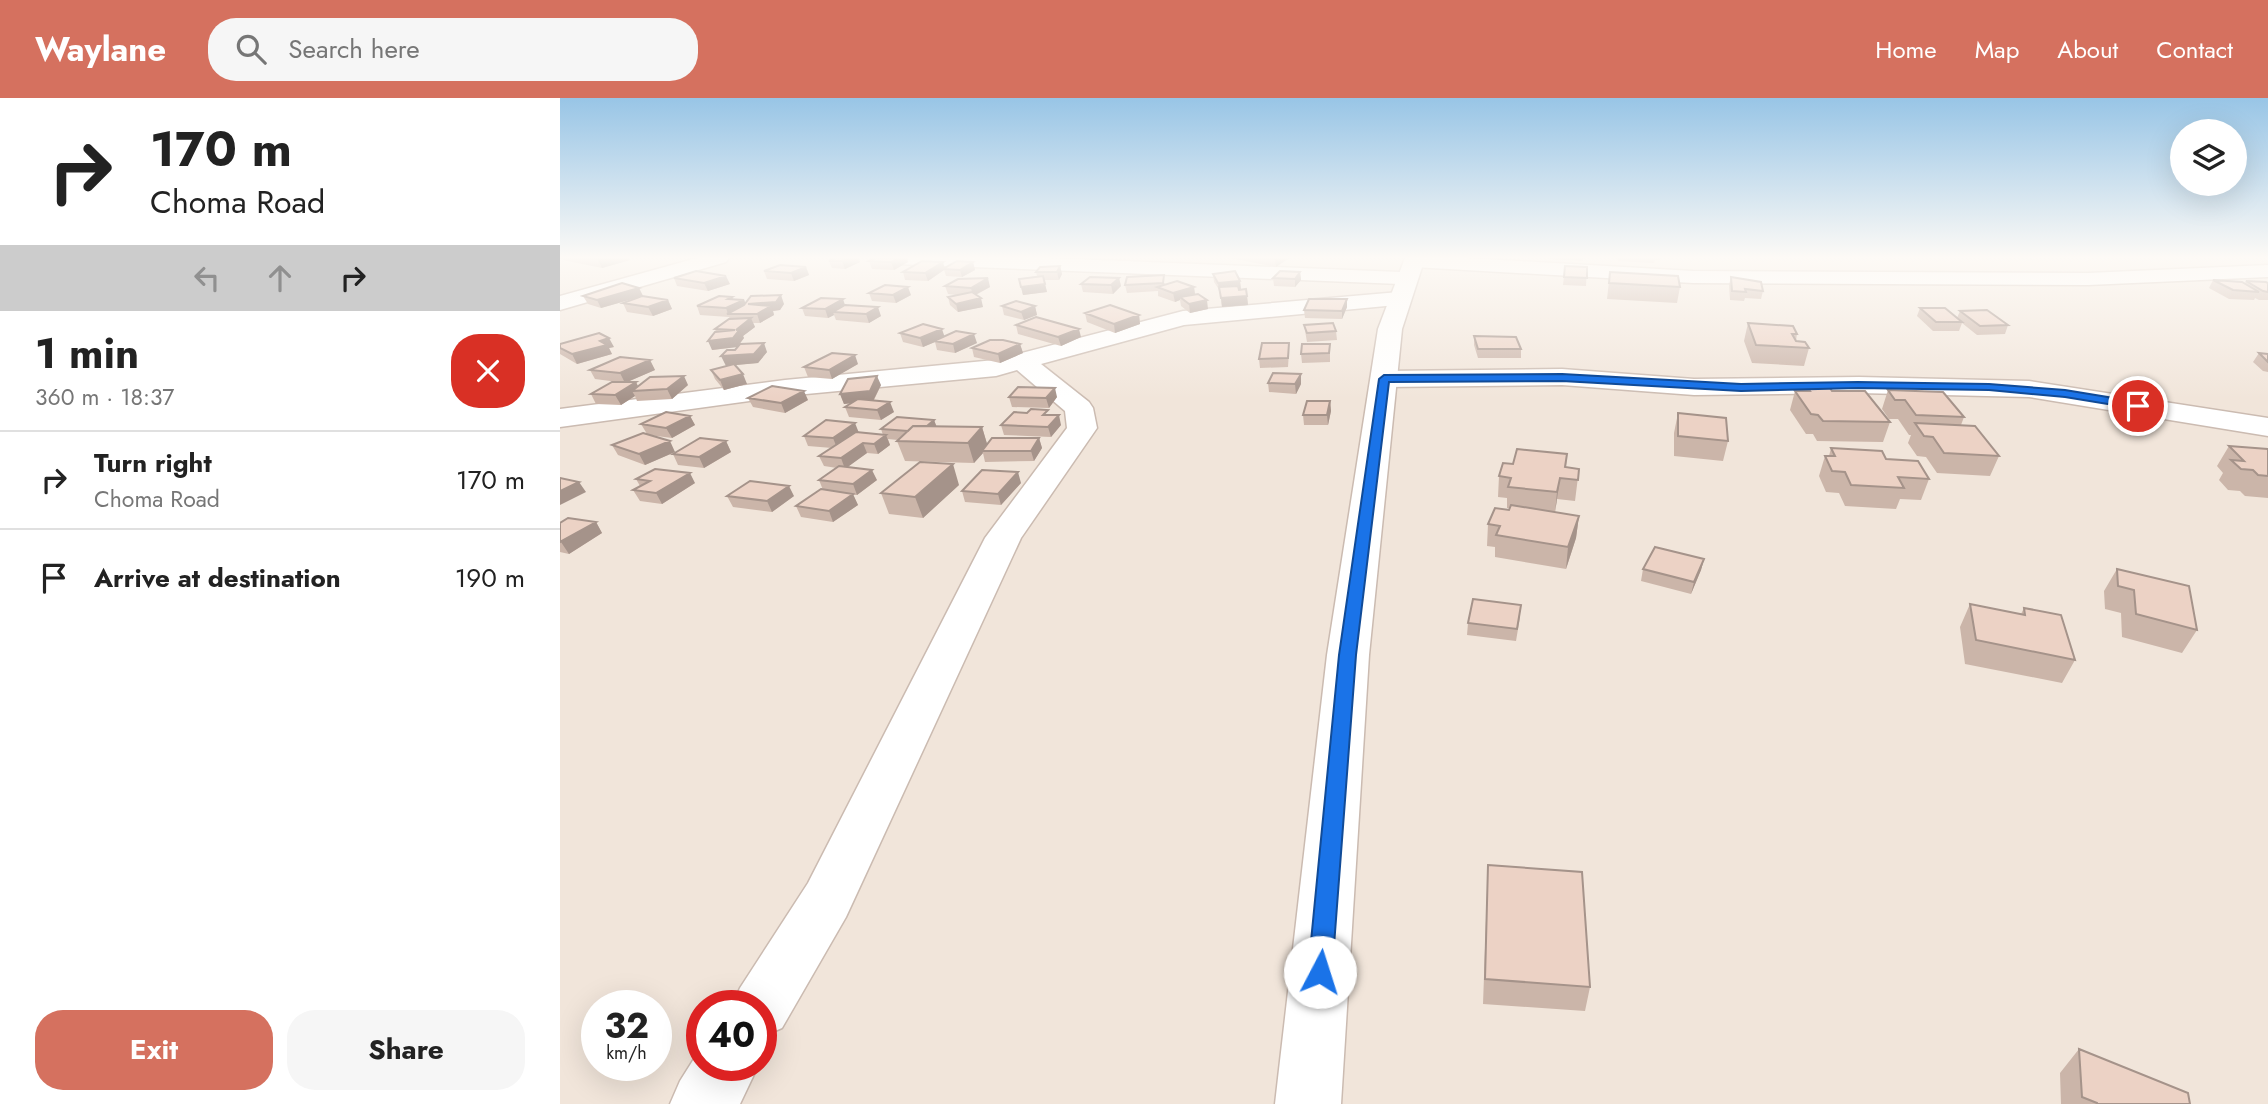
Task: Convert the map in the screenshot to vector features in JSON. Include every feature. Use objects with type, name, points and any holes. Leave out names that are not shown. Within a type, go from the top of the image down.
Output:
[{"type":"street","points":[[560,418],[785,388],[996,368],[1183,318],[1250,305]]},
{"type":"street","points":[[1308,1104],[1348,655],[1390,329],[1398,305]]},
{"type":"street","points":[[772,990],[827,900],[1003,538],[1082,428],[1079,408],[1021,361]]},
{"type":"street","points":[[1384,379],[1536,377],[1693,387],[1858,385],[2029,389],[2268,427]]},
{"type":"street","points":[[703,1104],[717,1081]]},
{"type":"shaded area","points":[[560,305],[2268,305],[2268,1104],[560,1104]]},
{"type":"building","points":[[699,305],[733,305],[726,308],[697,306]]},
{"type":"building","points":[[744,305],[771,306],[757,314],[727,314]]},
{"type":"building","points":[[808,305],[832,305],[825,309],[802,308]]},
{"type":"building","points":[[845,305],[878,307],[866,314],[833,312]]},
{"type":"building","points":[[1031,305],[1035,306],[1021,312],[1002,306]]},
{"type":"building","points":[[1110,305],[1139,315],[1114,324],[1085,313]]},
{"type":"building","points":[[1306,305],[1345,305],[1342,311],[1304,310]]},
{"type":"building","points":[[1920,308],[1945,308],[1962,322],[1936,322]]},
{"type":"building","points":[[1987,310],[2008,325],[1980,326],[1960,311]]},
{"type":"building","points":[[1036,317],[1079,329],[1058,337],[1016,325]]},
{"type":"building","points":[[751,318],[736,330],[740,329],[733,338],[708,341],[715,332],[735,330],[715,329],[729,319]]},
{"type":"building","points":[[1333,323],[1336,331],[1307,333],[1304,325]]},
{"type":"building","points":[[1748,323],[1793,326],[1797,334],[1792,334],[1796,341],[1805,342],[1809,348],[1756,345]]},
{"type":"building","points":[[923,324],[942,329],[920,338],[900,333]]},
{"type":"building","points":[[956,331],[974,334],[953,344],[934,341]]},
{"type":"building","points":[[599,333],[609,338],[600,341],[607,345],[572,354],[560,348],[560,344]]},
{"type":"building","points":[[1474,336],[1516,337],[1521,349],[1478,349]]},
{"type":"building","points":[[990,340],[1020,344],[998,354],[972,348]]},
{"type":"building","points":[[764,343],[754,354],[721,356],[727,350],[735,350],[740,344]]},
{"type":"building","points":[[1262,343],[1289,343],[1288,358],[1259,359]]},
{"type":"building","points":[[1302,344],[1330,344],[1329,353],[1301,354]]},
{"type":"building","points":[[832,353],[855,355],[829,370],[804,367]]},
{"type":"building","points":[[2259,353],[2268,354],[2268,362]]},
{"type":"building","points":[[620,357],[650,360],[620,373],[590,370]]},
{"type":"building","points":[[734,364],[743,374],[720,380],[711,370]]},
{"type":"building","points":[[1273,373],[1301,374],[1295,384],[1268,383]]},
{"type":"building","points":[[684,376],[667,389],[632,391],[650,377]]},
{"type":"building","points":[[877,376],[870,391],[840,394],[848,379]]},
{"type":"building","points":[[612,382],[636,382],[615,395],[591,394]]},
{"type":"building","points":[[1806,385],[1828,385],[1832,391],[1865,391],[1890,422],[1823,421],[1818,415],[1811,414],[1795,391],[1810,391]]},
{"type":"building","points":[[772,386],[804,391],[781,403],[748,398]]},
{"type":"building","points":[[1018,387],[1055,388],[1046,398],[1009,397]]},
{"type":"building","points":[[1888,390],[1943,392],[1964,417],[1916,415],[1905,400],[1895,400]]},
{"type":"building","points":[[858,399],[890,402],[877,410],[845,407]]},
{"type":"building","points":[[1307,401],[1330,401],[1327,415],[1303,415]]},
{"type":"building","points":[[1031,409],[1048,410],[1043,415],[1059,415],[1048,427],[1001,425],[1014,412],[1027,413]]},
{"type":"building","points":[[666,412],[690,416],[666,428],[641,424]]},
{"type":"building","points":[[1678,413],[1726,418],[1728,441],[1678,436]]},
{"type":"building","points":[[897,417],[934,420],[927,426],[913,426],[908,431],[881,429]]},
{"type":"building","points":[[826,420],[855,423],[833,438],[804,436]]},
{"type":"building","points":[[1915,423],[1975,426],[1999,456],[1944,453],[1933,437],[1924,436]]},
{"type":"building","points":[[913,426],[982,427],[968,443],[897,441]]},
{"type":"building","points":[[856,432],[886,435],[874,444],[863,443],[841,458],[819,456]]},
{"type":"building","points":[[643,433],[670,441],[639,454],[612,445]]},
{"type":"building","points":[[700,438],[726,441],[699,457],[673,454]]},
{"type":"building","points":[[992,438],[1039,438],[1031,451],[982,451]]},
{"type":"building","points":[[2229,446],[2268,449],[2268,476],[2241,469],[2231,460],[2244,461]]},
{"type":"building","points":[[1831,448],[1882,451],[1886,459],[1918,461],[1929,479],[1898,477],[1904,488],[1851,485],[1845,472],[1832,471],[1825,456],[1835,456]]},
{"type":"building","points":[[1517,449],[1567,454],[1565,467],[1579,469],[1578,480],[1560,478],[1557,492],[1508,487],[1511,478],[1499,476],[1503,463],[1513,464]]},
{"type":"building","points":[[920,462],[953,464],[915,497],[881,493]]},
{"type":"building","points":[[839,466],[872,470],[853,484],[819,480]]},
{"type":"building","points":[[655,469],[690,473],[656,493],[633,490],[650,481],[636,479]]},
{"type":"building","points":[[982,470],[1018,472],[998,494],[962,491]]},
{"type":"building","points":[[560,478],[579,482],[560,491]]},
{"type":"building","points":[[750,481],[789,486],[767,501],[727,496]]},
{"type":"building","points":[[821,489],[853,494],[829,511],[796,506]]},
{"type":"building","points":[[1511,505],[1579,516],[1568,547],[1496,535],[1500,526],[1488,524],[1495,508],[1509,510]]},
{"type":"building","points":[[568,518],[596,522],[560,542],[560,523]]},
{"type":"building","points":[[1655,547],[1704,559],[1694,582],[1643,569]]},
{"type":"building","points":[[2117,569],[2189,586],[2197,630],[2136,614],[2134,590],[2118,586]]},
{"type":"building","points":[[1473,599],[1521,605],[1517,629],[1468,623]]},
{"type":"building","points":[[1970,604],[2025,615],[2024,608],[2061,615],[2075,660],[1976,640]]},
{"type":"building","points":[[1488,865],[1582,872],[1590,987],[1485,979]]},
{"type":"building","points":[[2079,1049],[2188,1093],[2190,1104],[2097,1104],[2082,1097]]},
{"type":"route","points":[[1320,972],[1348,655],[1384,379],[1498,376],[1562,377],[1693,387],[1989,387],[2065,393],[2138,406]]}]
